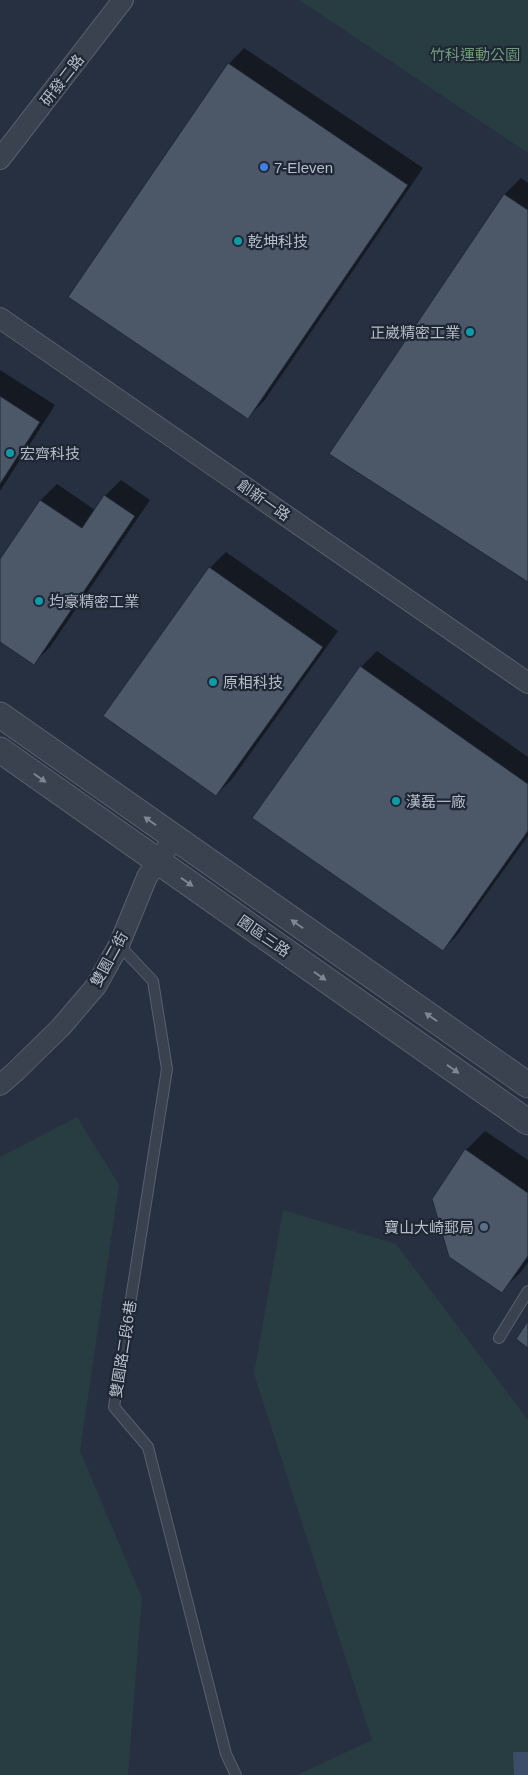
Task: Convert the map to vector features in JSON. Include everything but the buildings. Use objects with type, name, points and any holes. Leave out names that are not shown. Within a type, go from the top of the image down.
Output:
[{"type":"street","name":"研發二路","points":[[0,160],[123,0]]},
{"type":"street","name":"創新一路","points":[[0,318],[528,683]]},
{"type":"street","name":"園區三路","points":[[0,715],[528,1085]]},
{"type":"street","name":"園區三路","points":[[0,750],[528,1122]]},
{"type":"street","name":"雙園二街","points":[[0,1084],[15,1072],[60,1027],[96,986],[119,946],[147,877],[174,838]]},
{"type":"lane","name":"雙園路二段6巷","points":[[119,946],[153,981],[167,1068],[114,1407],[148,1446],[226,1754],[236,1775]]},
{"type":"lane","points":[[498,1338],[528,1291]]},
{"type":"green space","name":"竹科運動公園","points":[[299,0],[528,0],[528,153]]},
{"type":"green space","points":[[77,1117],[119,1185],[80,1451],[142,1598],[128,1775],[0,1775],[0,1157]]},
{"type":"green space","points":[[283,1210],[396,1244],[528,1420],[528,1775],[297,1775],[372,1740],[254,1374]]},
{"type":"water","points":[[513,1752],[528,1752],[528,1775],[514,1775]]},
{"type":"place","name":"7-Eleven","points":[[264,167]]},
{"type":"place","name":"乾坤科技","points":[[238,241]]},
{"type":"place","name":"正崴精密工業","points":[[470,332]]},
{"type":"place","name":"宏齊科技","points":[[10,453]]},
{"type":"place","name":"均豪精密工業","points":[[39,601]]},
{"type":"place","name":"原相科技","points":[[213,682]]},
{"type":"place","name":"漢磊一廠","points":[[396,801]]},
{"type":"place","name":"寶山大崎郵局","points":[[484,1227]]}]
